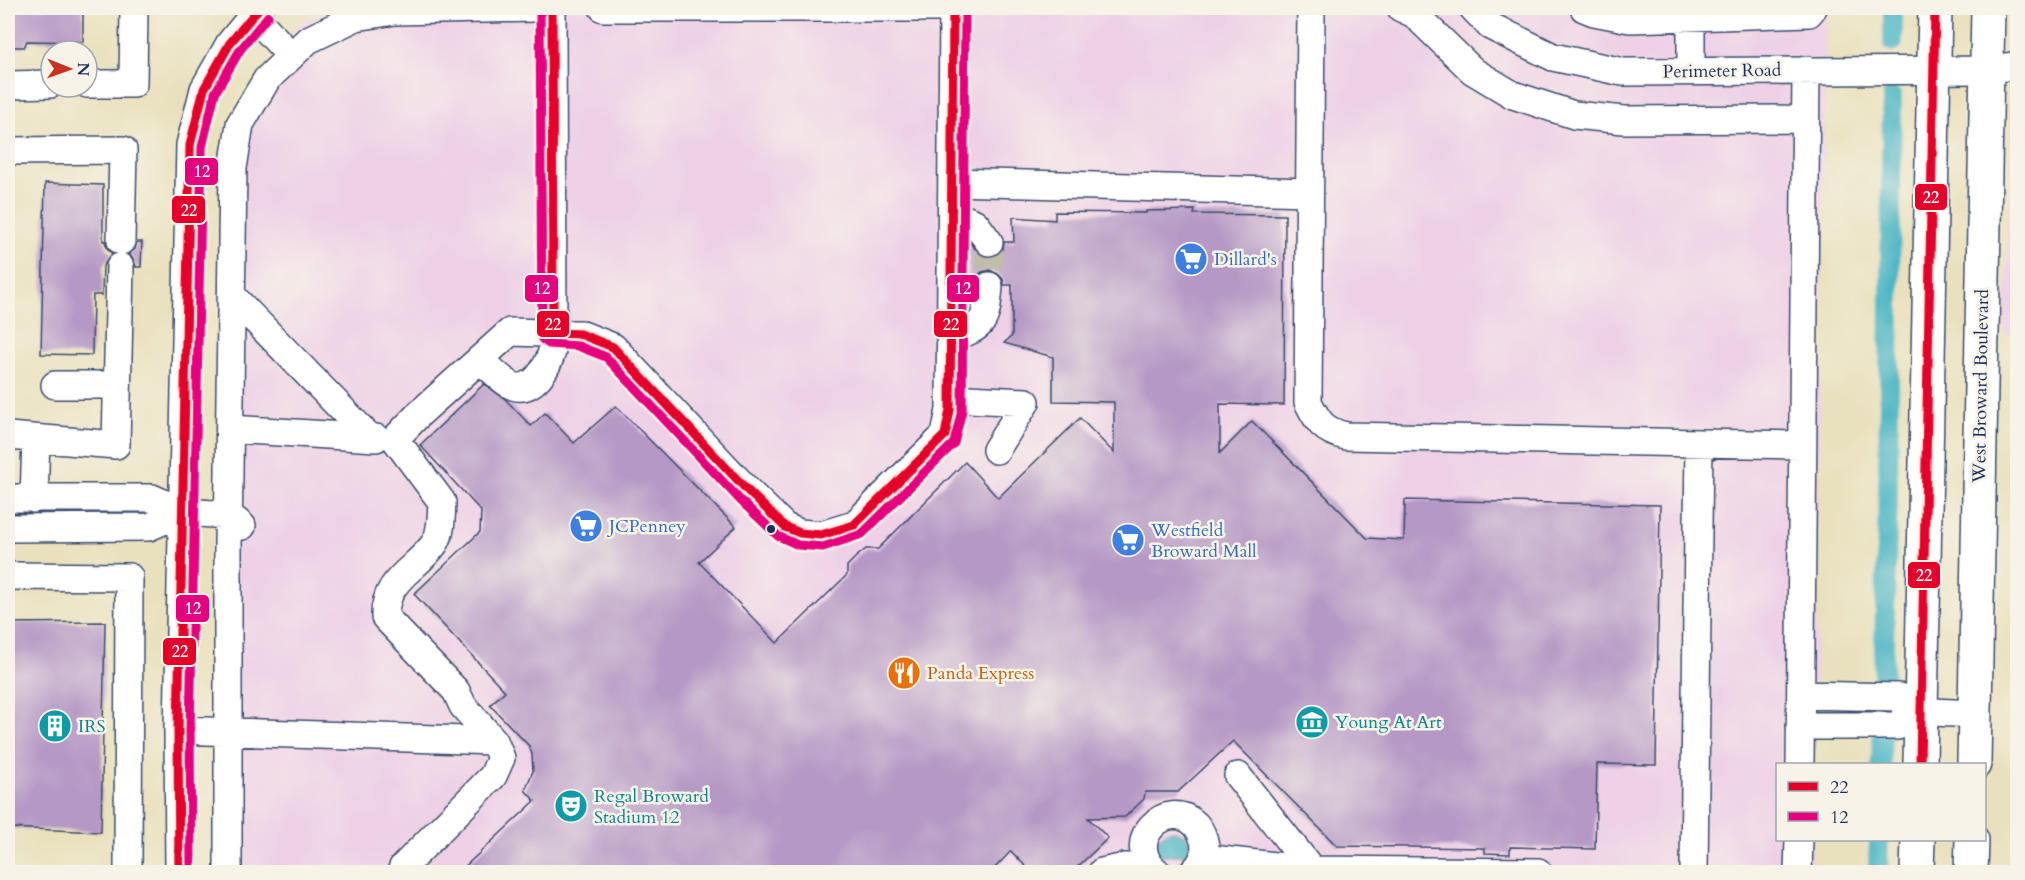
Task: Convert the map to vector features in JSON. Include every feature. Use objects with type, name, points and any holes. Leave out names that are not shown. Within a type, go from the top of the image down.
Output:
[{"type":"main road","points":[[1920,763],[1917,711],[1935,8]]},
{"type":"main road","name":"West Broward Boulevard","points":[[1974,763],[2002,67],[1988,8]]},
{"type":"main road","points":[[1917,873],[1918,841]]},
{"type":"main road","points":[[1971,873],[1972,841]]},
{"type":"street","points":[[99,84],[133,84],[134,8]]},
{"type":"street","points":[[228,873],[229,732],[238,522],[230,429],[233,168],[240,124],[267,79],[308,40],[356,17],[395,11],[534,8]]},
{"type":"street","points":[[480,359],[508,384],[515,387],[528,384],[540,377],[551,359],[553,333],[552,8]]},
{"type":"street","points":[[603,8],[959,8]]},
{"type":"street","points":[[230,429],[382,438],[420,413],[510,332],[580,334],[613,347],[785,527],[800,533],[821,535],[854,525],[945,435],[950,410],[953,8]]},
{"type":"street","points":[[1311,8],[1308,402],[1316,417],[1332,433],[1346,436],[1802,445]]},
{"type":"street","points":[[1401,8],[1414,14],[1473,71],[1513,95],[1574,115],[1624,120],[1805,119]]},
{"type":"street","name":"Perimeter Road","points":[[1473,8],[1490,26],[1553,57],[1623,72],[2002,67]]},
{"type":"street","points":[[1590,9],[1630,19],[1692,13],[1809,13],[1812,8]]},
{"type":"street","points":[[178,873],[178,730],[190,145],[204,89],[230,43],[256,11],[291,56]]},
{"type":"street","points":[[1691,71],[1692,13]]},
{"type":"street","points":[[1800,763],[1806,70]]},
{"type":"street","points":[[8,84],[39,84]]},
{"type":"street","points":[[8,151],[123,150],[116,445],[8,436]]},
{"type":"street","points":[[952,182],[1309,192]]},
{"type":"street","points":[[188,207],[233,211]]},
{"type":"street","points":[[952,214],[975,223],[989,242]]},
{"type":"street","points":[[950,338],[973,331],[987,314],[989,286]]},
{"type":"street","points":[[232,296],[382,438],[442,502],[436,542],[389,591],[385,605],[385,617],[456,691],[463,706],[494,741],[501,758],[493,776],[403,867],[401,873]]},
{"type":"street","points":[[55,385],[117,385]]},
{"type":"street","points":[[950,398],[1026,402],[996,450]]},
{"type":"street","points":[[36,439],[21,498],[152,498],[183,512],[238,522]]},
{"type":"street","points":[[1694,873],[1699,443]]},
{"type":"street","points":[[8,528],[149,527],[183,512]]},
{"type":"street","points":[[8,576],[129,577],[128,873]]},
{"type":"street","points":[[1800,695],[1899,697],[1917,711],[1975,714]]},
{"type":"street","points":[[1800,726],[1898,726],[1917,711]]},
{"type":"street","points":[[178,730],[494,741]]},
{"type":"street","points":[[1238,776],[1312,870]]},
{"type":"street","points":[[1154,870],[1146,859],[1143,849],[1144,839],[1155,822],[1174,816],[1193,822],[1200,829],[1205,848],[1197,865],[1312,870],[1538,873]]},
{"type":"street","points":[[1798,841],[1798,873]]},
{"type":"street","points":[[1102,873],[1125,867],[1154,870]]},
{"type":"shaded area","points":[[348,8],[1826,8],[1814,763],[1776,763],[1776,841],[1812,841],[1812,872],[217,872],[227,140],[302,20]]},
{"type":"shaded area","points":[[2015,87],[2017,87],[2018,335],[2004,335]]},
{"type":"water","points":[[1173,830],[1187,836],[1191,847],[1187,855],[1158,855],[1159,838],[1164,833]]},
{"type":"building","points":[[8,8],[83,8],[83,39],[39,39],[39,41],[27,41],[24,47],[8,47]]},
{"type":"building","points":[[45,183],[103,185],[103,241],[112,254],[103,266],[102,295],[93,295],[92,355],[41,354]]},
{"type":"building","name":"Westfield Broward Mall","points":[[1195,210],[1194,214],[1285,215],[1284,405],[1220,404],[1220,453],[1252,421],[1367,538],[1404,540],[1405,500],[1660,505],[1656,765],[1597,764],[1595,849],[1510,847],[1510,854],[1485,853],[1485,848],[1337,846],[1233,741],[1178,792],[1145,792],[1144,799],[1125,817],[1088,818],[1108,838],[1071,873],[1032,873],[1011,851],[990,873],[458,873],[535,801],[525,790],[533,771],[529,746],[490,705],[505,691],[414,594],[480,532],[481,511],[420,445],[484,384],[505,399],[531,426],[545,413],[574,443],[616,406],[736,527],[699,562],[777,643],[847,575],[847,566],[856,557],[866,549],[878,549],[965,462],[998,498],[1080,418],[1114,453],[1114,402],[1053,401],[1053,357],[1004,343],[1012,336],[1012,285],[1004,285],[1003,279],[990,270],[982,272],[976,277],[973,286],[969,286],[968,241],[982,256],[991,258],[999,254],[1004,242],[1014,242],[1013,217],[1055,220],[1055,212],[1146,213],[1146,211]]},
{"type":"building","points":[[137,242],[142,242],[141,267],[136,267],[129,254],[135,249]]},
{"type":"building","name":"IRS","points":[[105,622],[101,832],[8,828],[8,623]]},
{"type":"waterway","points":[[1893,8],[1893,42]]},
{"type":"waterway","points":[[1883,687],[1888,492],[1892,97]]},
{"type":"waterway","points":[[1881,763],[1882,736]]},
{"type":"waterway","points":[[1878,872],[1879,841]]},
{"type":"tunnel","points":[[989,242],[989,286]]},
{"type":"transit line","name":"22","points":[[179,872],[178,730],[190,145],[204,89],[230,43],[259,8]]},
{"type":"transit line","name":"12","points":[[540,8],[542,339],[549,344],[578,346],[606,357],[740,500],[778,536],[798,545],[823,547],[862,534],[954,443],[962,410],[965,8]]},
{"type":"transit line","name":"22","points":[[552,8],[553,333],[580,334],[613,347],[748,491],[785,527],[800,533],[821,535],[854,525],[945,435],[950,410],[953,8]]},
{"type":"transit line","name":"22","points":[[1920,763],[1935,8]]},
{"type":"transit line","name":"12","points":[[191,872],[190,730],[202,147],[215,93],[240,50],[268,16]]},
{"type":"place","name":"Dillard's","points":[[1191,259]]},
{"type":"place","name":"JCPenney","points":[[586,526]]},
{"type":"place","name":"Westfield Broward Mall","points":[[1128,540]]},
{"type":"place","name":"Panda Express","points":[[904,673]]},
{"type":"place","name":"Young At Art","points":[[1312,722]]},
{"type":"place","name":"IRS","points":[[55,726]]},
{"type":"place","name":"Regal Broward Stadium 12","points":[[571,806]]}]
